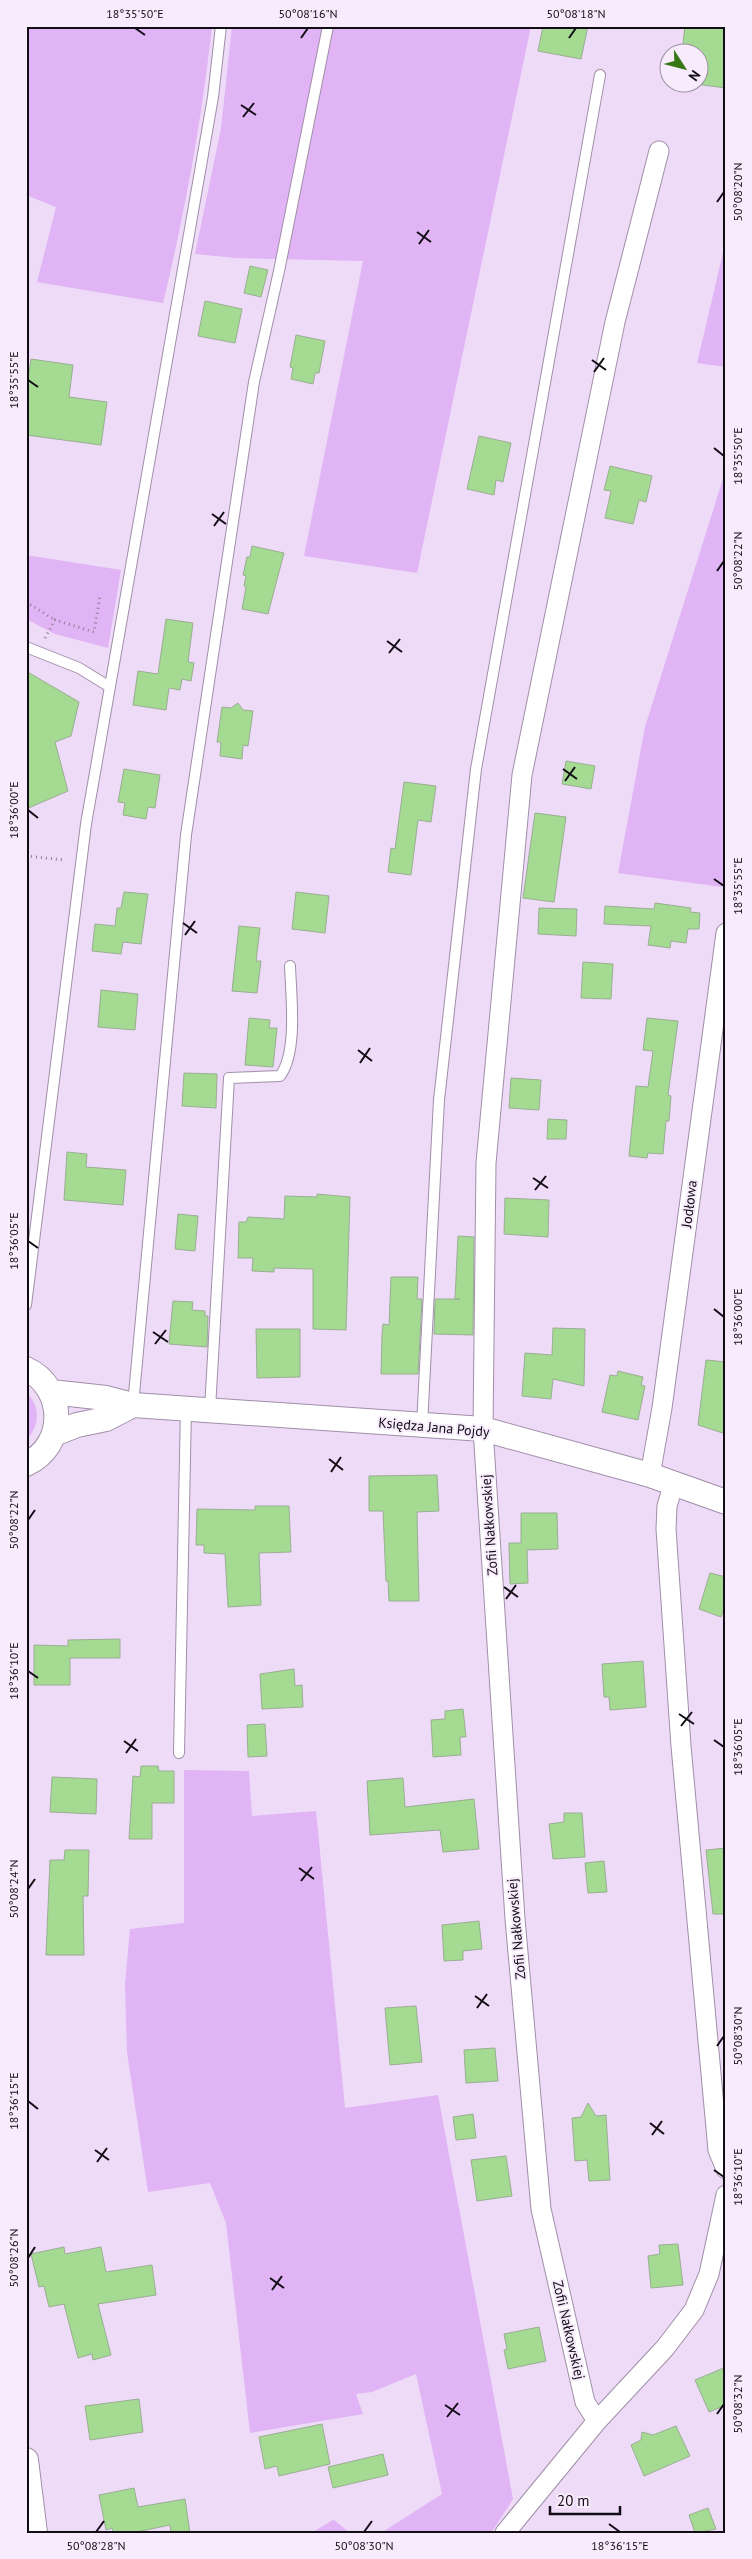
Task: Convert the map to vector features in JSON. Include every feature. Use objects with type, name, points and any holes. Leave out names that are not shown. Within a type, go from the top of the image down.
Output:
[{"type":"street","name":"Zofii Nałkowskiej","points":[[597,2421],[585,2402],[541,2209],[515,1919],[483,1430],[486,1163],[522,774],[615,322],[659,151]]},
{"type":"street","name":"Jodłowa","points":[[650,1475],[662,1408],[726,933]]},
{"type":"street","points":[[26,1369],[42,1379],[51,1392],[57,1413],[54,1434],[45,1450],[26,1464]]},
{"type":"street","name":"Księdza Jana Pojdy","points":[[51,1392],[106,1398],[133,1405],[483,1430],[650,1475],[726,1502]]},
{"type":"street","name":"Księdza Jana Pojdy","points":[[54,1434],[77,1425],[106,1418],[133,1405]]},
{"type":"street","points":[[674,1483],[667,1506],[666,1529],[681,1746],[718,2150],[726,2169]]},
{"type":"street","points":[[505,2533],[597,2421],[683,2326],[717,2275],[726,2195]]},
{"type":"street","points":[[26,2460],[36,2533]]},
{"type":"lane","points":[[26,1305],[81,862],[213,96],[221,26]]},
{"type":"lane","points":[[133,1405],[188,825],[254,382],[280,271],[328,26]]},
{"type":"lane","points":[[422,1425],[439,1100],[476,769],[600,75]]},
{"type":"lane","points":[[26,647],[79,668],[110,687]]},
{"type":"lane","points":[[210,1409],[229,1078],[280,1076],[286,1068],[290,1051],[290,966]]},
{"type":"lane","points":[[179,1753],[186,1408]]},
{"type":"path","points":[[26,602],[55,620],[94,632],[100,596]]},
{"type":"path","points":[[38,651],[55,620]]},
{"type":"path","points":[[26,856],[81,862]]},
{"type":"shaded area","points":[[26,26],[212,26],[192,165],[163,303],[37,282],[56,207],[26,195]]},
{"type":"shaded area","points":[[232,26],[531,26],[417,573],[304,556],[363,261],[236,258],[195,254],[221,128]]},
{"type":"shaded area","points":[[726,240],[726,367],[697,363]]},
{"type":"shaded area","points":[[726,469],[726,874],[722,887],[618,873],[645,727]]},
{"type":"shaded area","points":[[26,555],[121,570],[108,648],[55,634],[26,619]]},
{"type":"shaded area","points":[[26,1392],[34,1404],[37,1416],[34,1429],[26,1441]]},
{"type":"shaded area","points":[[184,1770],[249,1771],[252,1816],[316,1811],[345,2108],[438,2095],[513,2499],[491,2533],[381,2533],[442,2494],[416,2374],[372,2392],[356,2394],[363,2414],[250,2433],[226,2223],[210,2183],[148,2192],[127,2052],[125,1984],[130,1929],[184,1923]]},
{"type":"shaded area","points":[[333,2520],[350,2533],[311,2533]]},
{"type":"building","points":[[543,26],[588,26],[581,59],[538,51]]},
{"type":"building","points":[[685,26],[726,26],[726,88],[710,86],[710,42],[683,42]]},
{"type":"building","points":[[250,266],[268,270],[261,297],[244,293]]},
{"type":"building","points":[[205,301],[242,309],[235,343],[198,336]]},
{"type":"building","points":[[296,335],[325,341],[319,373],[315,373],[313,384],[291,379],[293,368],[290,367]]},
{"type":"building","points":[[31,359],[73,365],[69,397],[107,402],[101,445],[26,435],[26,393]]},
{"type":"building","points":[[479,436],[511,443],[503,482],[496,480],[494,495],[467,489]]},
{"type":"building","points":[[610,466],[652,476],[646,502],[639,500],[633,524],[605,518],[611,491],[604,490]]},
{"type":"building","points":[[252,546],[284,553],[268,614],[242,609],[246,587],[244,586],[246,576],[243,575],[247,557],[250,557]]},
{"type":"building","points":[[166,619],[193,623],[188,662],[194,663],[191,681],[182,679],[180,690],[169,688],[166,710],[133,705],[138,671],[158,674]]},
{"type":"building","points":[[26,671],[79,702],[71,736],[55,742],[68,791],[26,809]]},
{"type":"building","points":[[238,703],[243,710],[253,711],[248,746],[243,745],[242,759],[220,756],[221,742],[217,742],[222,707],[231,708]]},
{"type":"building","points":[[566,761],[595,766],[591,789],[562,784]]},
{"type":"building","points":[[124,769],[160,775],[155,808],[148,807],[146,819],[123,815],[125,803],[118,802]]},
{"type":"building","points":[[404,782],[436,786],[431,822],[418,820],[411,875],[388,872],[391,848],[395,849]]},
{"type":"building","points":[[535,813],[566,817],[554,902],[523,898]]},
{"type":"building","points":[[124,892],[148,894],[141,944],[123,942],[121,954],[92,951],[95,924],[115,926],[117,908],[121,908]]},
{"type":"building","points":[[296,892],[329,896],[325,933],[292,929]]},
{"type":"building","points":[[655,903],[691,908],[690,912],[700,913],[699,929],[688,929],[686,943],[671,941],[670,948],[648,945],[651,926],[604,924],[605,906],[654,909]]},
{"type":"building","points":[[539,908],[577,909],[576,936],[538,934]]},
{"type":"building","points":[[239,926],[260,928],[256,961],[261,961],[257,993],[232,991]]},
{"type":"building","points":[[583,962],[613,964],[611,999],[581,998]]},
{"type":"building","points":[[101,990],[138,994],[135,1030],[98,1027]]},
{"type":"building","points":[[249,1018],[270,1020],[269,1028],[277,1028],[273,1067],[245,1065]]},
{"type":"building","points":[[647,1018],[678,1021],[668,1095],[671,1096],[669,1121],[666,1121],[663,1154],[648,1153],[647,1158],[629,1156],[636,1086],[648,1087],[653,1051],[643,1050]]},
{"type":"building","points":[[184,1073],[217,1074],[216,1108],[182,1106]]},
{"type":"building","points":[[511,1078],[541,1080],[539,1110],[509,1108]]},
{"type":"building","points":[[548,1119],[567,1120],[566,1139],[547,1139]]},
{"type":"building","points":[[67,1152],[87,1154],[86,1167],[126,1170],[123,1205],[64,1200]]},
{"type":"building","points":[[317,1194],[350,1197],[346,1330],[313,1329],[313,1269],[274,1268],[274,1272],[252,1271],[253,1258],[238,1258],[239,1222],[246,1222],[248,1217],[284,1219],[285,1196],[317,1197]]},
{"type":"building","points":[[505,1198],[549,1200],[548,1237],[504,1234]]},
{"type":"building","points":[[178,1214],[198,1216],[195,1251],[175,1249]]},
{"type":"building","points":[[458,1236],[474,1237],[473,1335],[434,1334],[435,1299],[455,1299]]},
{"type":"building","points":[[391,1277],[418,1277],[417,1299],[422,1299],[418,1374],[381,1374],[383,1324],[389,1325]]},
{"type":"building","points":[[173,1301],[193,1302],[192,1310],[205,1311],[205,1316],[208,1316],[207,1347],[169,1344]]},
{"type":"building","points":[[553,1328],[585,1329],[584,1386],[553,1379],[551,1399],[522,1396],[525,1353],[552,1355]]},
{"type":"building","points":[[256,1329],[300,1329],[300,1377],[257,1378]]},
{"type":"building","points":[[706,1360],[726,1362],[726,1434],[698,1425]]},
{"type":"building","points":[[618,1371],[643,1377],[641,1385],[645,1386],[638,1420],[602,1412],[610,1375],[617,1376]]},
{"type":"building","points":[[437,1475],[439,1511],[417,1512],[419,1601],[389,1601],[388,1581],[386,1581],[383,1511],[369,1511],[369,1476]]},
{"type":"building","points":[[255,1506],[289,1506],[291,1552],[259,1553],[261,1605],[228,1607],[225,1554],[204,1553],[204,1545],[196,1545],[197,1509],[255,1510]]},
{"type":"building","points":[[521,1513],[557,1513],[558,1549],[527,1550],[528,1583],[510,1584],[509,1543],[521,1543]]},
{"type":"building","points":[[710,1573],[726,1577],[726,1603],[721,1617],[699,1609]]},
{"type":"building","points":[[120,1639],[120,1658],[70,1658],[70,1685],[34,1685],[34,1645],[68,1646],[68,1640]]},
{"type":"building","points":[[643,1661],[646,1707],[610,1710],[609,1697],[604,1697],[602,1664]]},
{"type":"building","points":[[294,1669],[295,1686],[302,1685],[303,1707],[262,1709],[260,1674]]},
{"type":"building","points":[[463,1709],[466,1737],[460,1737],[461,1755],[433,1757],[431,1720],[445,1719],[445,1711]]},
{"type":"building","points":[[265,1724],[267,1756],[248,1757],[247,1725]]},
{"type":"building","points":[[141,1766],[158,1766],[159,1771],[174,1771],[174,1803],[152,1803],[152,1839],[129,1839],[133,1776],[140,1777]]},
{"type":"building","points":[[52,1777],[97,1779],[96,1814],[50,1812]]},
{"type":"building","points":[[403,1778],[405,1807],[474,1799],[479,1849],[443,1852],[440,1830],[370,1835],[367,1781]]},
{"type":"building","points":[[564,1813],[582,1813],[585,1857],[553,1859],[549,1824],[564,1822]]},
{"type":"building","points":[[726,1848],[726,1914],[713,1914],[706,1850]]},
{"type":"building","points":[[65,1850],[89,1850],[88,1896],[83,1896],[84,1955],[46,1955],[50,1860],[64,1860]]},
{"type":"building","points":[[604,1861],[607,1892],[588,1893],[585,1863]]},
{"type":"building","points":[[479,1921],[482,1949],[463,1951],[463,1960],[444,1961],[442,1925]]},
{"type":"building","points":[[416,2006],[422,2062],[390,2065],[385,2008]]},
{"type":"building","points":[[495,2048],[498,2081],[466,2083],[464,2050]]},
{"type":"building","points":[[588,2103],[596,2116],[606,2115],[610,2180],[589,2181],[587,2160],[575,2161],[572,2118],[581,2117]]},
{"type":"building","points":[[473,2114],[476,2138],[456,2140],[453,2117]]},
{"type":"building","points":[[506,2156],[512,2196],[477,2201],[471,2160]]},
{"type":"building","points":[[678,2244],[683,2285],[651,2288],[648,2256],[660,2254],[659,2245]]},
{"type":"building","points":[[64,2247],[65,2254],[101,2247],[106,2272],[152,2265],[156,2295],[98,2304],[111,2355],[93,2360],[92,2354],[78,2358],[64,2304],[49,2307],[44,2286],[39,2287],[31,2254]]},
{"type":"building","points":[[539,2327],[546,2361],[508,2369],[504,2350],[507,2349],[504,2334]]},
{"type":"building","points":[[726,2367],[726,2405],[709,2412],[695,2380]]},
{"type":"building","points":[[139,2399],[143,2432],[90,2440],[85,2406]]},
{"type":"building","points":[[322,2424],[330,2464],[279,2476],[277,2466],[265,2469],[259,2437]]},
{"type":"building","points":[[676,2426],[690,2456],[644,2476],[631,2445],[641,2440],[642,2432],[653,2435]]},
{"type":"building","points":[[383,2454],[388,2475],[333,2488],[328,2467]]},
{"type":"building","points":[[134,2488],[138,2507],[185,2499],[190,2533],[171,2533],[170,2525],[132,2533],[113,2533],[112,2528],[106,2530],[99,2495]]},
{"type":"building","points":[[708,2508],[716,2529],[695,2533],[689,2515]]}]
